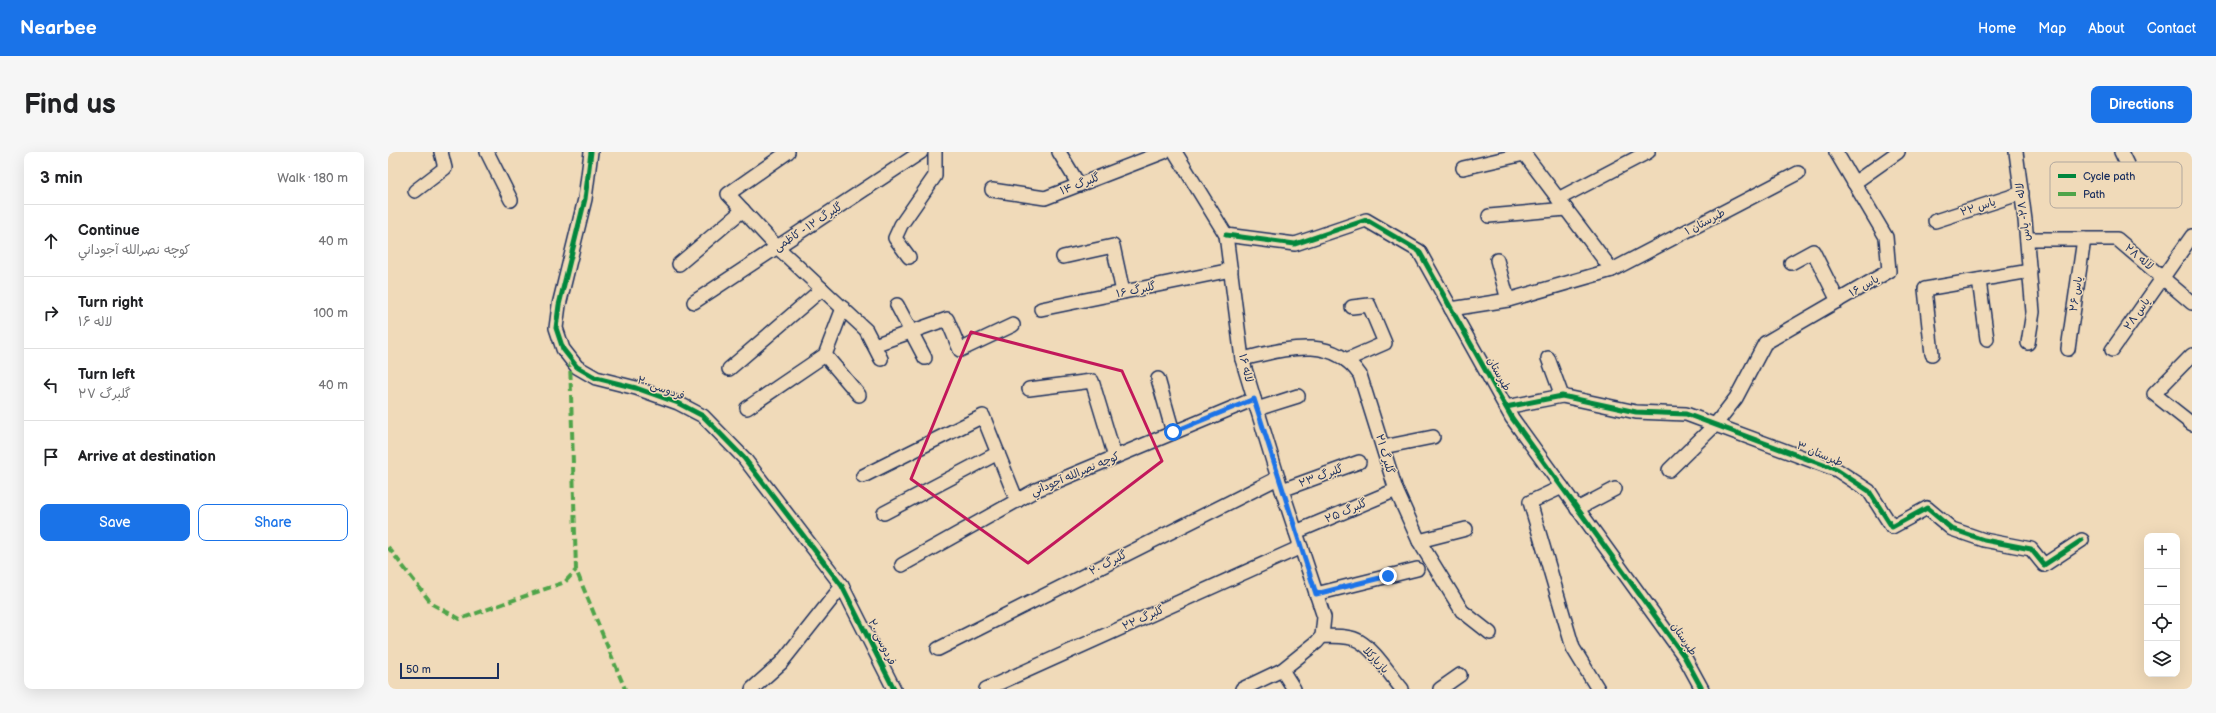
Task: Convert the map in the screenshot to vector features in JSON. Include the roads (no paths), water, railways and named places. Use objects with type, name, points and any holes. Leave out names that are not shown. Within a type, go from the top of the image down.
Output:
[{"type":"street","points":[[414,191],[445,168],[441,152]]},
{"type":"street","points":[[487,152],[511,200]]},
{"type":"street","name":"فردوسی ۲۰","points":[[591,152],[585,199],[559,305],[556,328],[563,349],[577,367],[596,378],[650,393],[703,416],[744,458],[842,586],[894,689]]},
{"type":"street","points":[[788,152],[728,194],[777,247],[866,330],[881,359]]},
{"type":"street","name":"گلبرگ ۱۲ - کاظمی","points":[[694,302],[921,152]]},
{"type":"street","points":[[909,257],[895,238],[901,225],[935,176],[935,152]]},
{"type":"street","points":[[1060,152],[1079,185]]},
{"type":"street","name":"گلبرگ ۱۴","points":[[992,190],[1045,198],[1164,152]]},
{"type":"street","name":"لاله ۱۶","points":[[1175,152],[1226,235],[1242,359],[1278,478],[1324,617],[1322,636]]},
{"type":"street","points":[[1489,216],[1562,204],[1648,152]]},
{"type":"street","name":"یاس ۱۶","points":[[1715,425],[1736,398],[1765,343],[1888,271],[1886,237],[1836,152]]},
{"type":"street","points":[[1854,183],[1898,152]]},
{"type":"street","name":"لاله ۲۸- یاس","points":[[2016,152],[2027,239],[2033,312],[2028,343]]},
{"type":"street","points":[[2121,152],[2126,162]]},
{"type":"street","points":[[1463,168],[1524,153],[1612,270]]},
{"type":"street","name":"طبرستان ۱","points":[[1451,309],[1508,300],[1612,270],[1798,173]]},
{"type":"street","name":"یاس ۲۲","points":[[1935,221],[2022,193]]},
{"type":"street","points":[[679,264],[743,210]]},
{"type":"street","name":"طبرستان","points":[[1226,235],[1295,244],[1366,220],[1419,251],[1506,407],[1684,656],[1702,689]]},
{"type":"street","name":"یاس ۲۸","points":[[2112,350],[2192,236]]},
{"type":"street","name":"لاله ۲۸","points":[[2027,239],[2117,239],[2192,303]]},
{"type":"street","name":"یاس ۲۶","points":[[2068,349],[2084,239]]},
{"type":"street","points":[[1063,257],[1113,246],[1123,292]]},
{"type":"street","points":[[1791,263],[1812,252],[1838,301]]},
{"type":"street","points":[[1497,260],[1508,300]]},
{"type":"street","name":"گلبرگ ۱۶","points":[[1041,309],[1231,270]]},
{"type":"street","points":[[1932,354],[1925,289],[2030,271]]},
{"type":"street","points":[[1979,280],[1986,340]]},
{"type":"street","points":[[729,368],[822,289]]},
{"type":"street","points":[[897,305],[925,358]]},
{"type":"street","points":[[1346,360],[1385,343],[1369,305],[1352,307]]},
{"type":"street","points":[[747,408],[825,355],[843,308]]},
{"type":"street","points":[[874,345],[947,319],[960,350],[1013,325]]},
{"type":"street","name":"گلبرگ ۲۱","points":[[1242,359],[1296,347],[1308,347],[1328,351],[1346,360],[1354,367],[1360,375],[1384,447],[1396,490],[1419,541],[1460,607],[1469,618],[1490,633]]},
{"type":"street","points":[[825,355],[859,395]]},
{"type":"street","points":[[2192,355],[2154,394],[2192,424]]},
{"type":"street","points":[[1548,358],[1562,396]]},
{"type":"street","points":[[1158,379],[1173,432]]},
{"type":"street","points":[[1029,389],[1092,381],[1115,457]]},
{"type":"street","name":"كوچه نصرالله آجوداني","points":[[902,565],[1036,490],[1173,432],[1256,404],[1298,396]]},
{"type":"street","name":"طبرستان ۳","points":[[1506,407],[1562,396],[1636,412],[1686,414],[1837,470],[1869,491],[1892,527],[1928,508],[1952,529],[1984,540],[2031,549],[2044,565],[2082,540]]},
{"type":"street","points":[[863,476],[982,416],[1017,501]]},
{"type":"street","points":[[1669,470],[1715,425]]},
{"type":"street","points":[[1384,447],[1433,437]]},
{"type":"street","points":[[884,513],[998,453]]},
{"type":"street","name":"گلبرگ ۲۳","points":[[1282,490],[1359,462]]},
{"type":"street","name":"گلبرگ ۲۰","points":[[938,649],[1278,478]]},
{"type":"street","points":[[1562,487],[1530,502],[1573,648],[1598,689]]},
{"type":"street","points":[[1578,508],[1615,489]]},
{"type":"street","name":"گلبرگ ۲۵","points":[[1296,532],[1396,490]]},
{"type":"street","points":[[1419,541],[1466,529]]},
{"type":"street","name":"گلبرگ ۲۲","points":[[986,689],[1301,547]]},
{"type":"street","points":[[1316,594],[1417,569]]},
{"type":"street","points":[[752,689],[781,663],[842,586]]},
{"type":"street","points":[[1242,689],[1282,670],[1317,642],[1322,636]]},
{"type":"street","name":"بازیارکلا","points":[[1322,636],[1358,641],[1369,650],[1402,689]]},
{"type":"street","points":[[1282,670],[1294,689]]},
{"type":"street","points":[[1440,689],[1460,675]]}]
